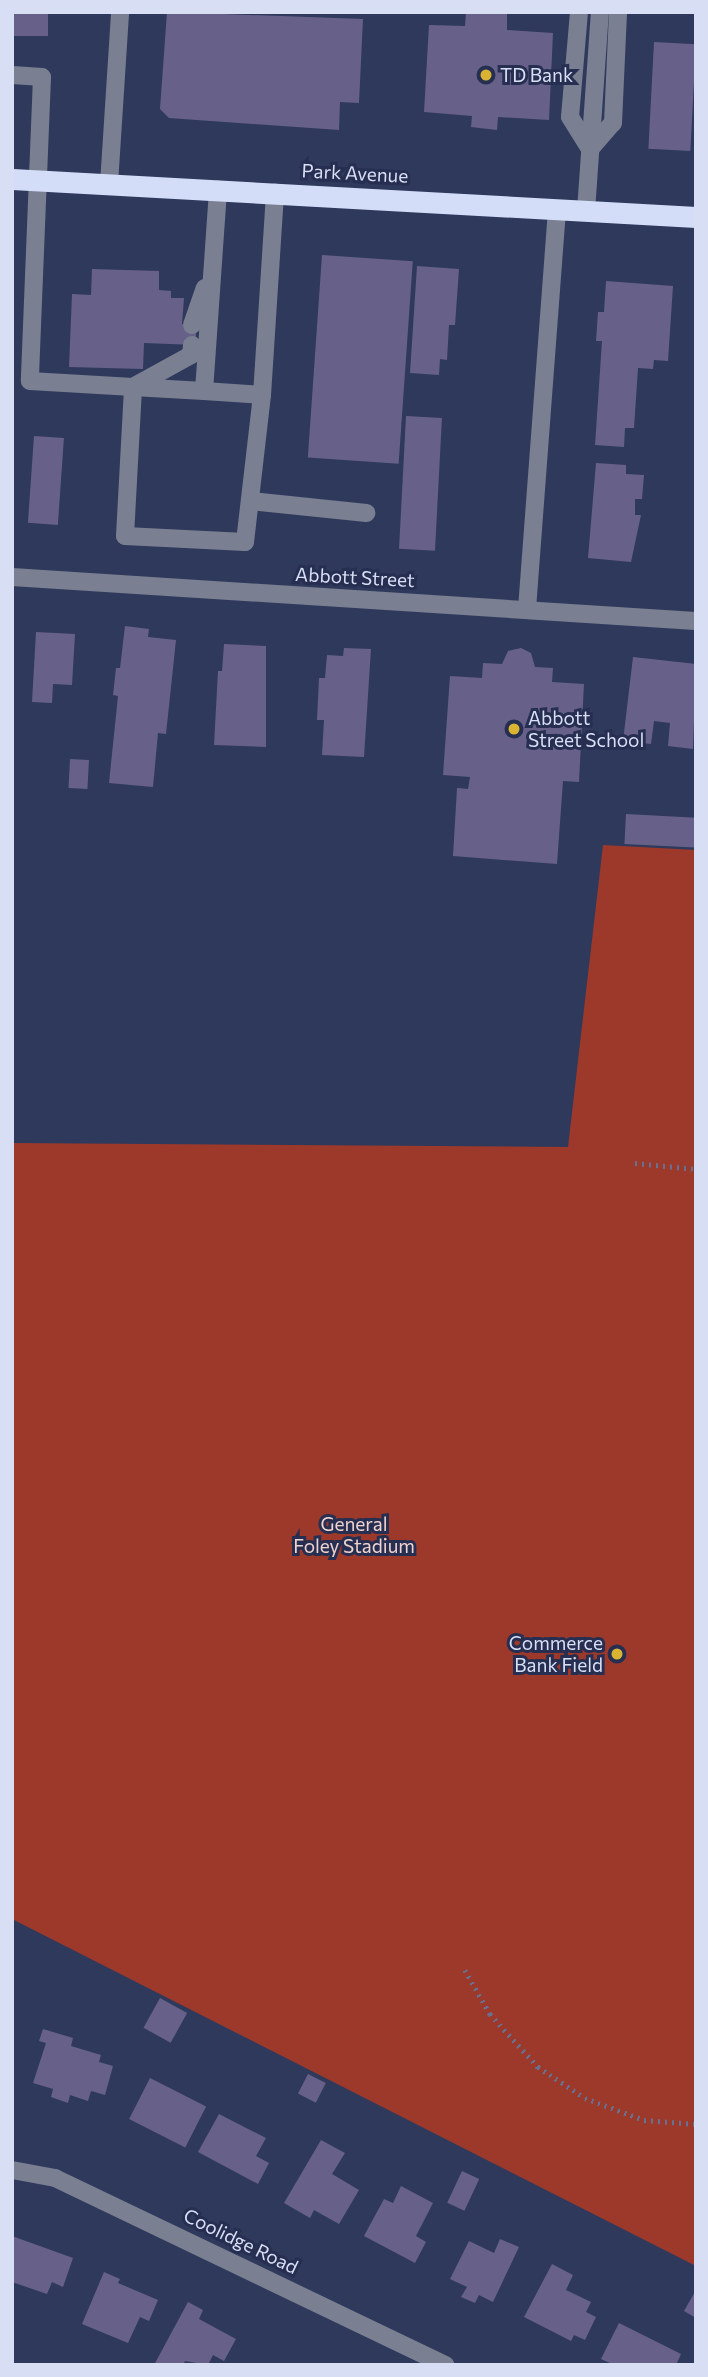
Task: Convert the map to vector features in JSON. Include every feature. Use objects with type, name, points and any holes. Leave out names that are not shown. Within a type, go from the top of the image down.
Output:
[{"type":"highway","name":"Park Avenue","points":[[12,179],[696,217]]},
{"type":"street","points":[[108,184],[120,12]]},
{"type":"street","points":[[579,12],[570,117],[590,149]]},
{"type":"street","points":[[586,211],[600,12]]},
{"type":"street","points":[[590,149],[613,123],[618,12]]},
{"type":"street","points":[[12,75],[42,77],[30,381],[262,395]]},
{"type":"street","points":[[204,391],[218,189]]},
{"type":"street","points":[[134,387],[125,536],[245,542],[262,395],[275,192]]},
{"type":"street","points":[[527,610],[557,211]]},
{"type":"street","points":[[192,325],[213,267]]},
{"type":"street","points":[[134,387],[191,355],[192,345]]},
{"type":"street","points":[[250,501],[366,513]]},
{"type":"street","name":"Abbott Street","points":[[12,577],[696,621]]},
{"type":"street","name":"Coolidge Road","points":[[12,2170],[55,2178],[446,2365]]},
{"type":"path","points":[[635,1163],[696,1169]]},
{"type":"path","points":[[465,1970],[490,2014],[538,2067],[585,2098],[644,2120],[696,2124]]},
{"type":"green space","name":"General Foley Stadium","points":[[603,845],[696,850],[696,2266],[12,1919],[12,1143],[568,1147]]},
{"type":"building","points":[[12,12],[48,12],[48,36],[12,36]]},
{"type":"building","points":[[167,12],[363,19],[359,103],[340,102],[339,130],[169,118],[160,109]]},
{"type":"building","points":[[466,12],[507,12],[507,30],[553,33],[549,120],[498,117],[497,130],[471,127],[472,116],[424,112],[429,25],[465,26]]},
{"type":"building","points":[[654,42],[696,44],[690,151],[648,149]]},
{"type":"building","points":[[322,255],[413,261],[399,464],[308,458]]},
{"type":"building","points":[[417,266],[459,269],[455,325],[449,325],[447,360],[440,359],[439,375],[410,373]]},
{"type":"building","points":[[92,269],[159,271],[159,290],[171,291],[171,298],[184,298],[182,324],[196,325],[196,345],[144,343],[143,369],[69,367],[72,294],[91,295]]},
{"type":"building","points":[[606,281],[673,286],[668,361],[654,360],[653,369],[638,368],[634,428],[625,428],[624,447],[595,445],[602,341],[596,341],[598,312],[604,312]]},
{"type":"building","points":[[406,416],[442,418],[435,551],[399,549]]},
{"type":"building","points":[[34,436],[64,438],[58,525],[28,523]]},
{"type":"building","points":[[596,463],[626,465],[626,474],[644,475],[642,499],[635,499],[635,515],[641,515],[631,562],[588,558]]},
{"type":"building","points":[[125,626],[149,629],[148,637],[176,640],[166,734],[158,733],[153,787],[109,783],[118,696],[113,695],[116,668],[120,668]]},
{"type":"building","points":[[36,632],[75,634],[72,685],[53,684],[52,703],[32,702]]},
{"type":"building","points":[[224,644],[266,646],[266,747],[214,745],[218,671],[222,671]]},
{"type":"building","points":[[344,648],[371,649],[364,757],[322,755],[324,720],[317,720],[319,678],[325,678],[327,655],[343,656]]},
{"type":"building","name":"Abbott Street School","points":[[521,648],[531,653],[535,667],[553,668],[552,682],[584,684],[579,782],[563,781],[557,864],[453,856],[457,788],[468,789],[470,777],[443,775],[450,676],[482,678],[483,663],[502,664],[508,651]]},
{"type":"building","points":[[633,657],[696,664],[693,749],[668,746],[670,723],[654,721],[651,744],[623,741]]},
{"type":"building","points":[[70,759],[89,760],[87,789],[68,788]]},
{"type":"building","points":[[626,814],[696,818],[694,848],[624,844]]},
{"type":"building","points":[[160,1998],[187,2013],[171,2043],[144,2028]]},
{"type":"building","points":[[43,2029],[73,2038],[71,2046],[101,2055],[99,2062],[113,2066],[105,2095],[91,2091],[88,2101],[70,2095],[68,2103],[51,2097],[53,2089],[33,2083],[46,2043],[39,2041]]},
{"type":"building","points":[[308,2074],[326,2083],[316,2103],[298,2094]]},
{"type":"building","points":[[150,2078],[206,2107],[185,2148],[129,2119]]},
{"type":"building","points":[[219,2114],[266,2138],[256,2156],[269,2163],[258,2184],[198,2152]]},
{"type":"building","points":[[321,2140],[345,2153],[332,2174],[359,2190],[339,2224],[314,2210],[310,2218],[284,2203]]},
{"type":"building","points":[[462,2171],[479,2179],[464,2211],[447,2203]]},
{"type":"building","points":[[401,2186],[433,2203],[416,2236],[426,2242],[415,2263],[364,2236],[384,2199],[393,2203]]},
{"type":"building","points":[[12,2236],[73,2258],[63,2287],[52,2282],[47,2294],[12,2282]]},
{"type":"building","points":[[500,2239],[519,2247],[493,2302],[479,2295],[475,2303],[461,2297],[467,2287],[450,2279],[469,2241],[494,2253]]},
{"type":"building","points":[[552,2264],[573,2275],[566,2290],[591,2302],[586,2312],[596,2317],[585,2340],[574,2335],[571,2341],[524,2317]]},
{"type":"building","points":[[104,2272],[120,2279],[118,2283],[158,2300],[149,2321],[140,2317],[128,2343],[82,2324]]},
{"type":"building","points":[[696,2290],[696,2318],[684,2311]]},
{"type":"building","points":[[188,2302],[203,2310],[199,2319],[236,2339],[224,2361],[213,2355],[208,2365],[185,2361],[183,2365],[154,2365]]},
{"type":"building","points":[[619,2323],[681,2354],[676,2365],[614,2365],[601,2359]]},
{"type":"place","name":"TD Bank","points":[[486,75]]},
{"type":"place","name":"Abbott Street School","points":[[514,729]]},
{"type":"place","name":"Commerce Bank Field","points":[[617,1654]]}]
